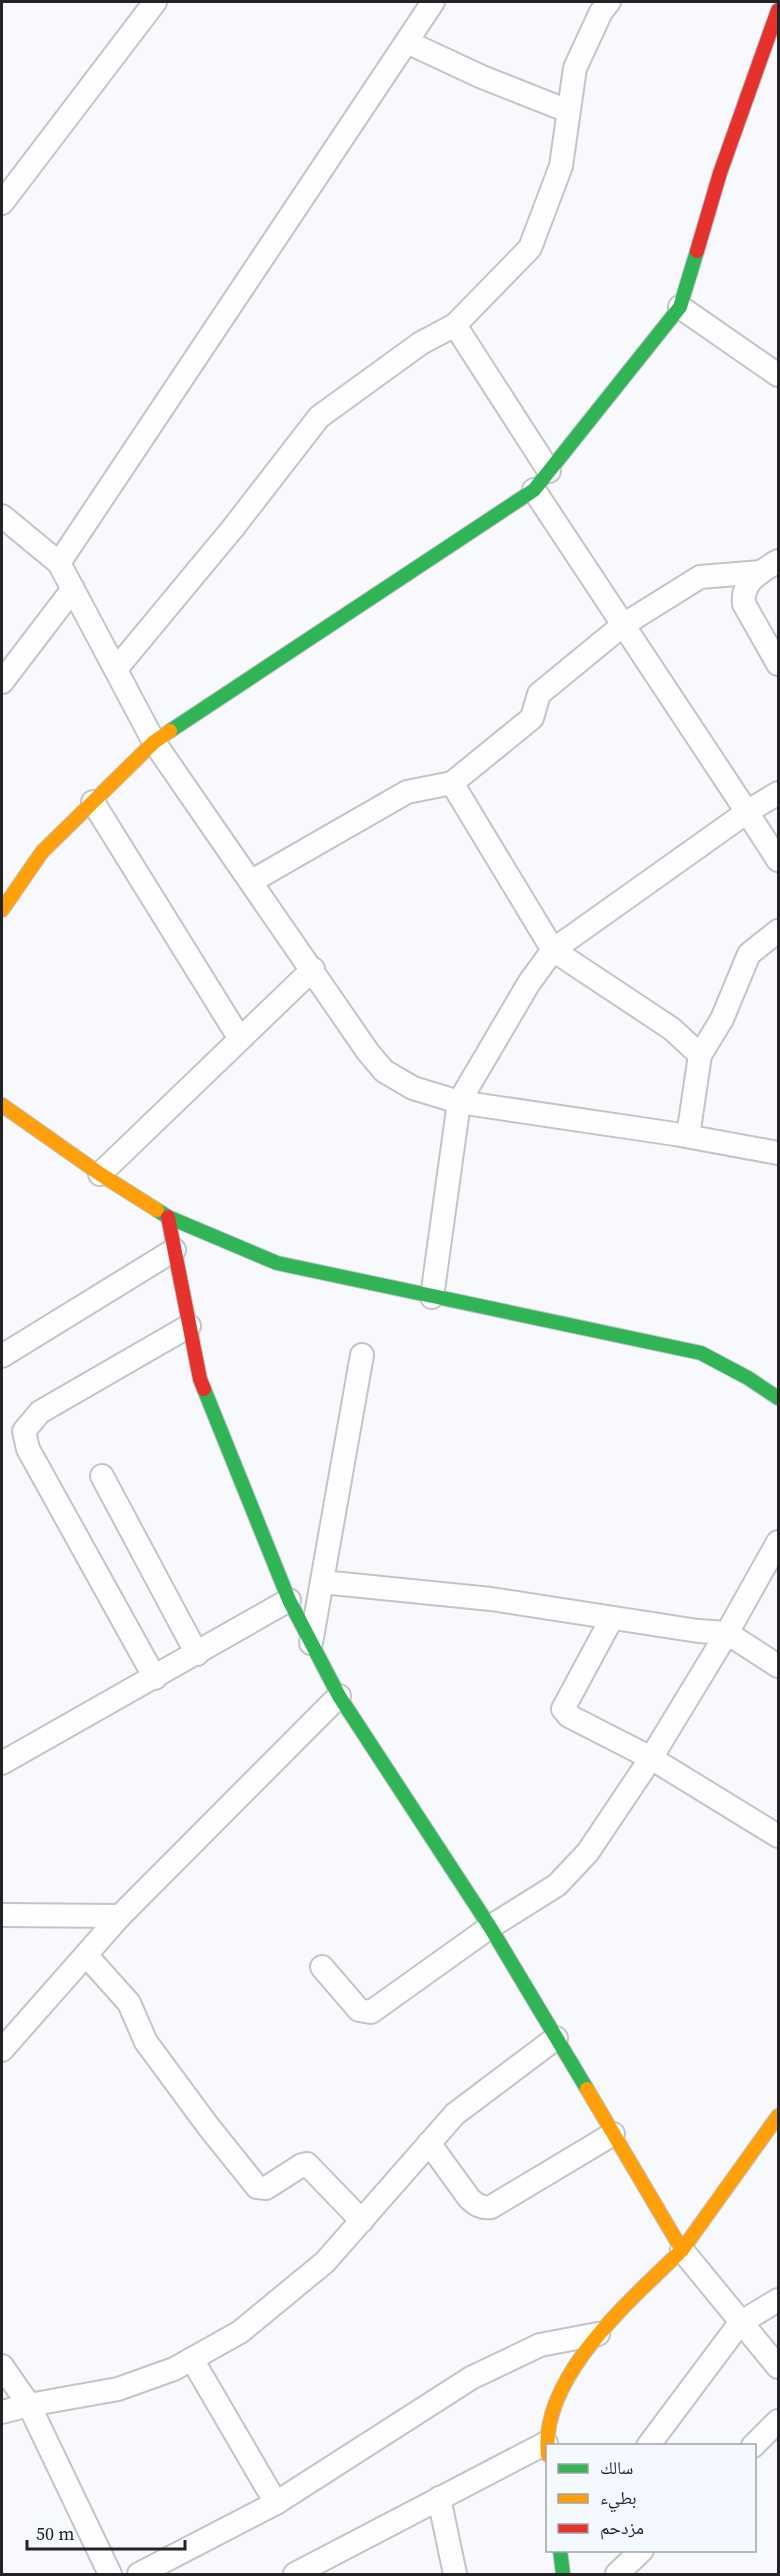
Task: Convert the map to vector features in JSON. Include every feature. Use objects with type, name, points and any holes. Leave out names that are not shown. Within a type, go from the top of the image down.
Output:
[{"type":"street","points":[[2,202],[155,2]]},
{"type":"street","points":[[59,563],[433,2]]},
{"type":"street","points":[[116,669],[233,528],[319,417],[421,344],[455,325],[530,248],[561,166],[576,68],[601,12],[609,2]]},
{"type":"street","points":[[2,910],[42,852],[154,742],[534,490],[680,307],[720,173],[778,10]]},
{"type":"street","points":[[407,42],[568,111]]},
{"type":"street","points":[[680,307],[778,375]]},
{"type":"street","points":[[455,325],[549,471]]},
{"type":"street","points":[[534,490],[778,861]]},
{"type":"street","points":[[2,516],[59,563],[154,742],[313,969],[368,1052],[384,1071],[413,1088],[459,1102],[688,1136],[778,1154]]},
{"type":"street","points":[[252,881],[407,792],[452,783],[532,718],[539,694],[623,625],[700,577],[770,566]]},
{"type":"street","points":[[770,566],[747,584],[743,593],[744,604],[778,664]]},
{"type":"street","points":[[2,682],[73,589]]},
{"type":"street","points":[[452,783],[554,950],[672,1029],[700,1055]]},
{"type":"street","points":[[432,1297],[459,1102],[529,983],[554,950],[747,812],[778,793]]},
{"type":"street","points":[[93,802],[240,1039]]},
{"type":"street","points":[[688,1136],[700,1055],[722,1019],[749,954],[778,931]]},
{"type":"street","points":[[100,1174],[313,969]]},
{"type":"street","points":[[2,1105],[100,1174],[168,1217],[277,1263],[701,1353],[748,1378],[778,1398]]},
{"type":"street","points":[[168,1217],[200,1379],[289,1600],[339,1696],[490,1927],[682,2250],[778,2367]]},
{"type":"street","points":[[2,1356],[174,1250]]},
{"type":"street","points":[[155,1678],[28,1449],[24,1431],[40,1412],[189,1326]]},
{"type":"street","points":[[311,1643],[362,1355]]},
{"type":"street","points":[[102,1476],[196,1654]]},
{"type":"street","points":[[322,1967],[346,1998],[359,2010],[371,2012],[490,1927],[557,1885],[580,1860],[651,1758],[727,1633],[778,1542]]},
{"type":"street","points":[[322,1582],[491,1599],[698,1631],[727,1633],[778,1666]]},
{"type":"street","points":[[2,1762],[155,1678],[289,1600]]},
{"type":"street","points":[[612,1618],[563,1709],[569,1716],[651,1758],[778,1836]]},
{"type":"street","points":[[2,2050],[120,1916],[339,1696]]},
{"type":"street","points":[[2,1915],[120,1916]]},
{"type":"street","points":[[86,1955],[129,2003],[146,2042],[208,2126],[257,2187],[266,2188],[307,2164],[362,2221]]},
{"type":"street","points":[[2,2412],[118,2389],[174,2368],[240,2332],[325,2262],[455,2114],[556,2038]]},
{"type":"street","points":[[548,2444],[558,2394],[598,2334],[682,2250],[778,2115]]},
{"type":"street","points":[[429,2143],[474,2204],[491,2207],[613,2134]]},
{"type":"street","points":[[649,2444],[740,2323],[778,2300]]},
{"type":"street","points":[[139,2574],[276,2503],[471,2378],[540,2345],[598,2334]]},
{"type":"street","points":[[192,2359],[276,2503]]},
{"type":"street","points":[[2,2366],[29,2405],[110,2574]]},
{"type":"street","points":[[754,2444],[778,2421]]},
{"type":"street","points":[[296,2574],[439,2498],[546,2449]]},
{"type":"street","points":[[439,2498],[455,2574]]},
{"type":"street","points":[[617,2574],[640,2552]]},
{"type":"traffic: fast","points":[[170,731],[534,490],[680,307],[697,251]]},
{"type":"traffic: fast","points":[[157,1210],[168,1217],[277,1263],[701,1353],[748,1378],[778,1398]]},
{"type":"traffic: fast","points":[[204,1389],[289,1600],[339,1696],[490,1927],[587,2089]]},
{"type":"traffic: fast","points":[[560,2552],[563,2574]]},
{"type":"traffic: slow","points":[[2,910],[42,852],[154,742],[170,731]]},
{"type":"traffic: slow","points":[[2,1105],[100,1174],[157,1210]]},
{"type":"traffic: slow","points":[[587,2089],[682,2250],[778,2116]]},
{"type":"traffic: slow","points":[[548,2444],[549,2426],[558,2397],[573,2369],[615,2316],[682,2250]]},
{"type":"traffic: jam","points":[[697,251],[720,173],[778,10]]},
{"type":"traffic: jam","points":[[168,1217],[200,1379],[204,1389]]}]
